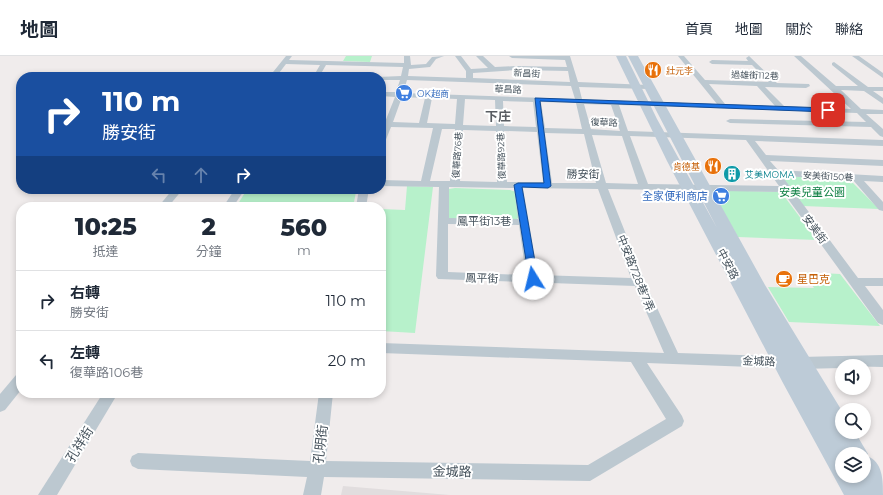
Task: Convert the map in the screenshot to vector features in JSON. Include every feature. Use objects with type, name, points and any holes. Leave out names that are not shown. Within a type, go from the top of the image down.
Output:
[{"type":"street","points":[[276,72],[289,56]]},
{"type":"street","points":[[338,64],[342,56]]},
{"type":"street","points":[[370,64],[373,56]]},
{"type":"street","points":[[386,120],[405,78],[408,66],[407,56]]},
{"type":"street","points":[[284,62],[428,66],[434,58],[441,56]]},
{"type":"street","points":[[458,56],[469,71],[472,89]]},
{"type":"street","points":[[479,56],[493,69]]},
{"type":"street","name":"新昌街","points":[[512,56],[568,57]]},
{"type":"street","name":"中安路","points":[[621,56],[651,104],[675,134],[695,188]]},
{"type":"street","name":"中安路","points":[[633,56],[641,87]]},
{"type":"street","points":[[681,56],[723,106]]},
{"type":"street","points":[[746,56],[775,85]]},
{"type":"street","points":[[797,56],[860,111],[883,134]]},
{"type":"street","points":[[855,56],[883,76]]},
{"type":"street","name":"中安路728巷7弄","points":[[568,57],[602,187],[639,282],[673,358]]},
{"type":"street","points":[[712,62],[753,63]]},
{"type":"street","points":[[319,72],[324,63]]},
{"type":"street","points":[[834,64],[883,102]]},
{"type":"street","name":"新昌街","points":[[469,71],[493,69],[571,69]]},
{"type":"street","name":"新昌街","points":[[386,78],[405,78],[472,89],[576,85],[641,87]]},
{"type":"street","name":"過雄街112巷","points":[[703,82],[806,86]]},
{"type":"street","points":[[759,84],[781,108]]},
{"type":"street","points":[[834,88],[883,89]]},
{"type":"street","name":"華昌路","points":[[386,94],[461,97],[472,89],[499,98],[883,112]]},
{"type":"street","points":[[423,125],[429,96]]},
{"type":"street","name":"復華路76巷","points":[[450,184],[459,126],[461,97]]},
{"type":"street","name":"復華路92巷","points":[[499,98],[502,185]]},
{"type":"street","points":[[537,100],[548,186]]},
{"type":"street","points":[[614,102],[644,187]]},
{"type":"street","name":"中安路","points":[[651,104],[659,134],[695,188],[791,362],[835,453]]},
{"type":"street","points":[[730,121],[874,125]]},
{"type":"street","name":"復華路","points":[[386,124],[883,143]]},
{"type":"street","points":[[425,184],[438,126]]},
{"type":"street","name":"安美街","points":[[748,138],[883,320]]},
{"type":"street","points":[[762,158],[883,163]]},
{"type":"street","name":"安美街150巷","points":[[773,173],[883,179]]},
{"type":"street","points":[[855,177],[883,208]]},
{"type":"street","name":"勝安街","points":[[386,183],[785,189]]},
{"type":"street","name":"鳳平街","points":[[450,184],[444,221],[442,276],[639,282]]},
{"type":"street","points":[[518,185],[533,279]]},
{"type":"street","points":[[167,202],[174,194]]},
{"type":"street","name":"鳳平街13巷","points":[[444,221],[525,222]]},
{"type":"street","points":[[855,282],[883,282]]},
{"type":"street","name":"金城路","points":[[386,348],[791,362],[883,361]]},
{"type":"street","name":"金城路","points":[[138,461],[317,469],[590,473],[676,421],[635,357]]},
{"type":"street","name":"中安路","points":[[791,362],[835,422]]},
{"type":"street","points":[[0,404],[16,385]]},
{"type":"street","name":"孔祥街","points":[[47,495],[108,398]]},
{"type":"street","name":"孔明街","points":[[312,495],[317,469],[325,398]]},
{"type":"street","points":[[871,477],[882,495]]},
{"type":"street","points":[[851,483],[858,495]]},
{"type":"shaded area","points":[[343,486],[450,495],[341,495]]},
{"type":"green space","points":[[346,56],[372,56],[370,62],[343,61]]},
{"type":"green space","name":"安美兒童公園","points":[[782,177],[850,180],[879,209],[803,206]]},
{"type":"green space","points":[[407,186],[433,187],[415,333],[386,331],[386,209],[405,210]]},
{"type":"green space","points":[[449,189],[510,190],[516,192],[520,217],[515,220],[451,219],[447,217]]},
{"type":"green space","points":[[711,190],[781,192],[817,240],[738,237]]},
{"type":"green space","points":[[244,194],[356,194],[354,202],[239,202]]},
{"type":"green space","points":[[803,272],[840,274],[880,326],[789,322],[768,287],[814,288]]},
{"type":"place","name":"壯元李","points":[[653,70]]},
{"type":"place","name":"OK超商","points":[[404,93]]},
{"type":"place","name":"肯德基","points":[[713,166]]},
{"type":"place","name":"艾美MOMA","points":[[732,174]]},
{"type":"place","name":"全家便利商店","points":[[721,196]]},
{"type":"place","name":"星巴克","points":[[784,279]]},
{"type":"district","name":"下庄","points":[[498,116]]},
{"type":"route","points":[[533,279],[518,185],[548,186],[537,100],[828,110]]}]
